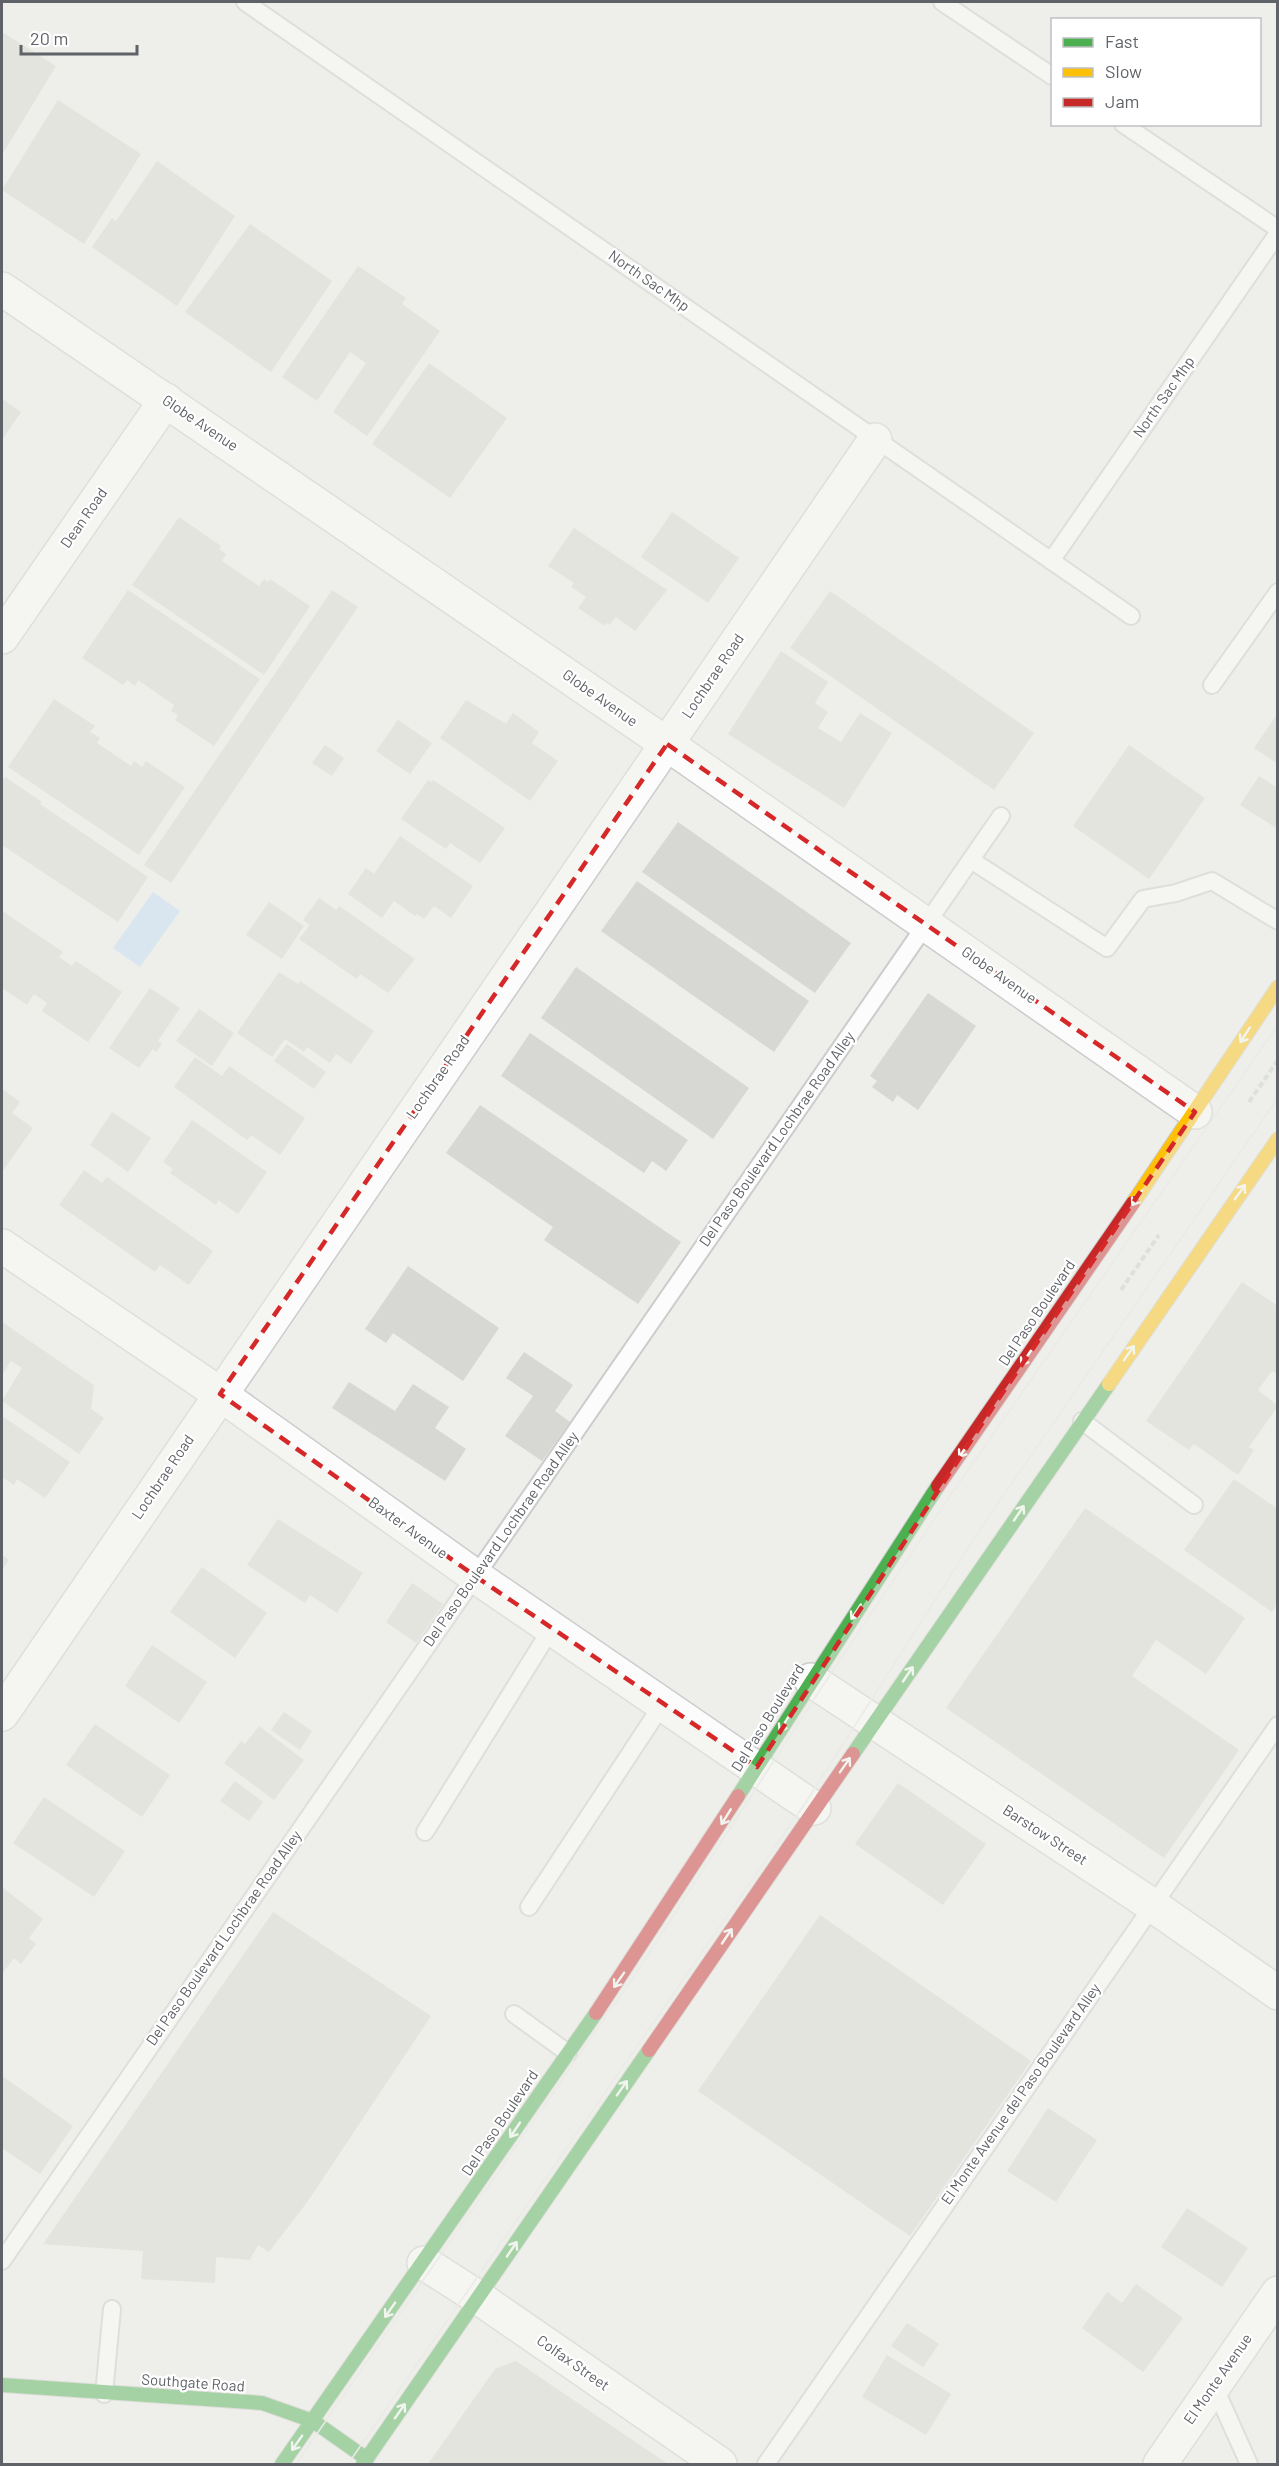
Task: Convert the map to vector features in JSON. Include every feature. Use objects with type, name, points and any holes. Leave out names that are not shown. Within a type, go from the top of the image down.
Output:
[{"type":"main road","name":"Del Paso Boulevard","points":[[282,2464],[424,2262],[692,1871],[811,1680],[935,1491],[1278,987]]},
{"type":"main road","points":[[365,2462],[814,1808],[1278,1139]]},
{"type":"main road","name":"Southgate Road","points":[[2,2385],[104,2394],[262,2403],[312,2421],[365,2462]]},
{"type":"street","name":"Globe Avenue","points":[[2,289],[667,744],[1195,1112]]},
{"type":"street","name":"Dean Road","points":[[2,637],[166,400]]},
{"type":"street","name":"Lochbrae Road","points":[[2,1714],[875,440]]},
{"type":"street","name":"Baxter Avenue","points":[[2,1246],[220,1394],[551,1629],[757,1767],[814,1808]]},
{"type":"street","name":"Barstow Street","points":[[811,1680],[1152,1905],[1278,1993]]},
{"type":"street","name":"Colfax Street","points":[[424,2262],[720,2464]]},
{"type":"street","name":"El Monte Avenue","points":[[1160,2464],[1278,2293]]},
{"type":"lane","name":"North Sac Mhp","points":[[245,2],[544,207],[875,440],[1131,616]]},
{"type":"lane","points":[[942,2],[1051,75]]},
{"type":"lane","name":"North Sac Mhp","points":[[1052,561],[1278,231],[1127,126]]},
{"type":"lane","points":[[1212,685],[1278,592]]},
{"type":"lane","name":"Del Paso Boulevard Lochbrae Road Alley","points":[[2,2261],[1001,816]]},
{"type":"lane","points":[[971,860],[1107,948],[1143,899],[1176,893],[1212,881],[1278,921]]},
{"type":"lane","points":[[1082,1421],[1194,1505]]},
{"type":"lane","points":[[425,1832],[551,1629]]},
{"type":"lane","points":[[529,1907],[662,1705]]},
{"type":"lane","name":"El Monte Avenue del Paso Boulevard Alley","points":[[766,2464],[1278,1725]]},
{"type":"lane","points":[[514,2014],[567,2053]]},
{"type":"lane","points":[[104,2394],[112,2309]]},
{"type":"lane","points":[[1214,2385],[1249,2464]]},
{"type":"highlighted area","points":[[667,744],[1195,1112],[997,1401],[757,1767],[475,1576],[220,1394]]},
{"type":"water","points":[[153,892],[180,911],[140,967],[113,948]]},
{"type":"building","points":[[2,32],[56,66],[2,155]]},
{"type":"building","points":[[58,100],[141,154],[84,244],[2,190]]},
{"type":"building","points":[[157,161],[235,216],[177,306],[92,247],[112,218],[116,221]]},
{"type":"building","points":[[250,224],[332,281],[271,372],[185,312]]},
{"type":"building","points":[[358,266],[406,298],[402,304],[440,331],[367,436],[333,412],[366,363],[350,352],[317,401],[282,377]]},
{"type":"building","points":[[429,363],[507,418],[450,498],[372,444]]},
{"type":"building","points":[[2,399],[21,412],[2,440]]},
{"type":"building","points":[[672,512],[739,558],[708,603],[641,557]]},
{"type":"building","points":[[179,517],[221,546],[219,549],[226,554],[222,561],[259,586],[264,579],[268,582],[270,579],[310,606],[264,675],[132,585]]},
{"type":"building","points":[[574,528],[667,590],[635,631],[616,617],[605,626],[578,608],[586,597],[571,587],[574,583],[548,566]]},
{"type":"building","points":[[128,590],[260,679],[214,746],[175,720],[178,715],[171,711],[174,705],[138,680],[135,686],[127,680],[123,685],[82,658]]},
{"type":"building","points":[[332,590],[358,607],[171,883],[144,865]]},
{"type":"building","points":[[830,591],[1034,733],[994,790],[790,648]]},
{"type":"building","points":[[781,651],[828,682],[815,703],[828,712],[818,728],[841,742],[860,713],[892,733],[844,808],[728,734]]},
{"type":"building","points":[[54,699],[95,726],[90,732],[100,738],[97,743],[131,766],[134,761],[142,767],[146,761],[185,787],[139,855],[8,767]]},
{"type":"building","points":[[466,700],[506,724],[513,713],[539,732],[532,743],[558,761],[530,801],[440,738]]},
{"type":"building","points":[[1278,713],[1278,764],[1254,748]]},
{"type":"building","points":[[398,720],[432,743],[410,774],[376,751]]},
{"type":"building","points":[[325,745],[344,758],[332,776],[312,763]]},
{"type":"building","points":[[1129,745],[1205,798],[1149,879],[1073,826]]},
{"type":"building","points":[[1259,776],[1278,788],[1278,829],[1240,805]]},
{"type":"building","points":[[5,777],[42,802],[40,804],[148,877],[118,922],[2,845],[2,781]]},
{"type":"building","points":[[428,780],[432,782],[433,780],[505,828],[480,863],[450,843],[446,849],[401,819]]},
{"type":"building","points":[[678,822],[851,943],[815,993],[642,872]]},
{"type":"building","points":[[400,836],[473,886],[451,918],[434,906],[424,919],[417,914],[415,916],[394,901],[382,918],[348,894],[366,868],[374,874]]},
{"type":"building","points":[[637,881],[809,1001],[774,1052],[601,931]]},
{"type":"building","points":[[319,898],[336,910],[339,906],[415,959],[388,993],[360,974],[357,979],[299,939],[310,925],[303,920]]},
{"type":"building","points":[[269,902],[304,926],[282,959],[246,935]]},
{"type":"building","points":[[2,911],[63,952],[59,957],[72,966],[76,961],[122,992],[88,1042],[42,1011],[47,1003],[34,994],[27,1005],[2,988]]},
{"type":"building","points":[[576,967],[749,1088],[713,1139],[541,1018]]},
{"type":"building","points":[[279,972],[298,984],[300,981],[374,1031],[351,1064],[336,1054],[330,1063],[307,1047],[304,1052],[285,1039],[272,1057],[237,1033]]},
{"type":"building","points":[[150,988],[180,1008],[158,1041],[162,1044],[156,1052],[153,1049],[139,1068],[109,1048]]},
{"type":"building","points":[[928,993],[976,1026],[918,1110],[897,1095],[893,1102],[872,1087],[877,1081],[870,1076]]},
{"type":"building","points":[[199,1009],[234,1033],[212,1066],[176,1041]]},
{"type":"building","points":[[530,1033],[688,1140],[666,1171],[652,1161],[644,1173],[501,1076]]},
{"type":"building","points":[[287,1044],[326,1072],[314,1089],[274,1061]]},
{"type":"building","points":[[195,1057],[222,1076],[229,1066],[305,1118],[280,1155],[251,1135],[247,1140],[174,1087]]},
{"type":"building","points":[[2,1089],[20,1102],[12,1113],[33,1128],[2,1172]]},
{"type":"building","points":[[480,1105],[681,1242],[638,1304],[544,1240],[553,1227],[446,1153]]},
{"type":"building","points":[[112,1112],[151,1138],[128,1172],[90,1145]]},
{"type":"building","points":[[192,1120],[267,1172],[238,1214],[218,1200],[216,1205],[170,1173],[173,1169],[163,1162]]},
{"type":"building","points":[[84,1170],[102,1183],[107,1177],[213,1251],[189,1285],[160,1265],[155,1272],[59,1205]]},
{"type":"building","points":[[408,1266],[499,1328],[463,1381],[393,1333],[386,1343],[365,1329]]},
{"type":"building","points":[[1242,1282],[1278,1306],[1278,1375],[1272,1371],[1258,1390],[1278,1406],[1249,1447],[1254,1450],[1238,1475],[1194,1444],[1189,1450],[1146,1421]]},
{"type":"building","points":[[2,1322],[94,1385],[91,1409],[104,1418],[79,1454],[2,1401],[22,1368],[11,1361],[2,1375]]},
{"type":"building","points":[[524,1352],[573,1385],[555,1411],[570,1422],[542,1461],[505,1436],[533,1396],[506,1378]]},
{"type":"building","points":[[349,1382],[395,1411],[413,1384],[449,1407],[435,1428],[466,1449],[445,1481],[332,1408]]},
{"type":"building","points":[[2,1416],[70,1462],[45,1498],[17,1479],[14,1485],[2,1477]]},
{"type":"building","points":[[1234,1479],[1278,1509],[1278,1603],[1272,1612],[1184,1550]]},
{"type":"building","points":[[1085,1508],[1245,1618],[1206,1674],[1156,1640],[1132,1676],[1239,1750],[1164,1858],[946,1708]]},
{"type":"building","points":[[278,1519],[363,1573],[337,1613],[310,1595],[305,1603],[247,1565]]},
{"type":"building","points":[[2,1555],[9,1560],[2,1570]]},
{"type":"building","points":[[202,1567],[267,1613],[235,1658],[170,1612]]},
{"type":"building","points":[[412,1583],[443,1604],[416,1643],[386,1622]]},
{"type":"building","points":[[152,1645],[207,1682],[179,1723],[125,1686]]},
{"type":"building","points":[[284,1712],[312,1731],[300,1750],[271,1730]]},
{"type":"building","points":[[95,1724],[170,1775],[142,1817],[66,1765]]},
{"type":"building","points":[[259,1726],[304,1760],[274,1800],[224,1763],[241,1741],[245,1744]]},
{"type":"building","points":[[235,1781],[263,1802],[249,1821],[220,1801]]},
{"type":"building","points":[[898,1783],[986,1844],[943,1905],[855,1844]]},
{"type":"building","points":[[44,1797],[125,1851],[94,1897],[13,1843]]},
{"type":"building","points":[[2,1887],[43,1919],[29,1938],[36,1944],[21,1964],[14,1958],[2,1974]]},
{"type":"building","points":[[273,1912],[431,2016],[308,2201],[269,2252],[258,2245],[250,2260],[216,2257],[215,2283],[141,2279],[143,2251],[43,2244]]},
{"type":"building","points":[[820,1915],[1031,2061],[910,2236],[698,2091]]},
{"type":"building","points":[[2,2076],[73,2126],[40,2174],[2,2148]]},
{"type":"building","points":[[1048,2108],[1097,2140],[1056,2202],[1007,2171]]},
{"type":"building","points":[[1187,2208],[1248,2248],[1222,2287],[1161,2247]]},
{"type":"building","points":[[1136,2284],[1183,2318],[1143,2372],[1082,2328],[1107,2292],[1122,2303]]},
{"type":"building","points":[[907,2323],[939,2344],[923,2367],[891,2346]]},
{"type":"building","points":[[887,2355],[951,2394],[926,2435],[862,2397]]},
{"type":"building","points":[[516,2361],[668,2464],[428,2464],[495,2369]]},
{"type":"tram line","points":[[296,2464],[634,1976],[822,1687],[948,1499],[1278,1025]]},
{"type":"tram line","points":[[348,2464],[806,1802],[983,1525],[1278,1098]]},
{"type":"traffic: fast","points":[[853,1754],[1109,1384]]},
{"type":"traffic: fast","points":[[738,1796],[938,1486]]},
{"type":"traffic: fast","points":[[282,2464],[596,2013]]},
{"type":"traffic: fast","points":[[363,2464],[649,2050]]},
{"type":"traffic: fast","points":[[2,2385],[262,2403],[313,2421],[367,2459]]},
{"type":"traffic: slow","points":[[1133,1203],[1278,987]]},
{"type":"traffic: slow","points":[[1109,1384],[1278,1139]]},
{"type":"traffic: jam","points":[[938,1486],[1133,1203]]},
{"type":"traffic: jam","points":[[649,2050],[853,1754]]},
{"type":"traffic: jam","points":[[596,2013],[738,1796]]}]
